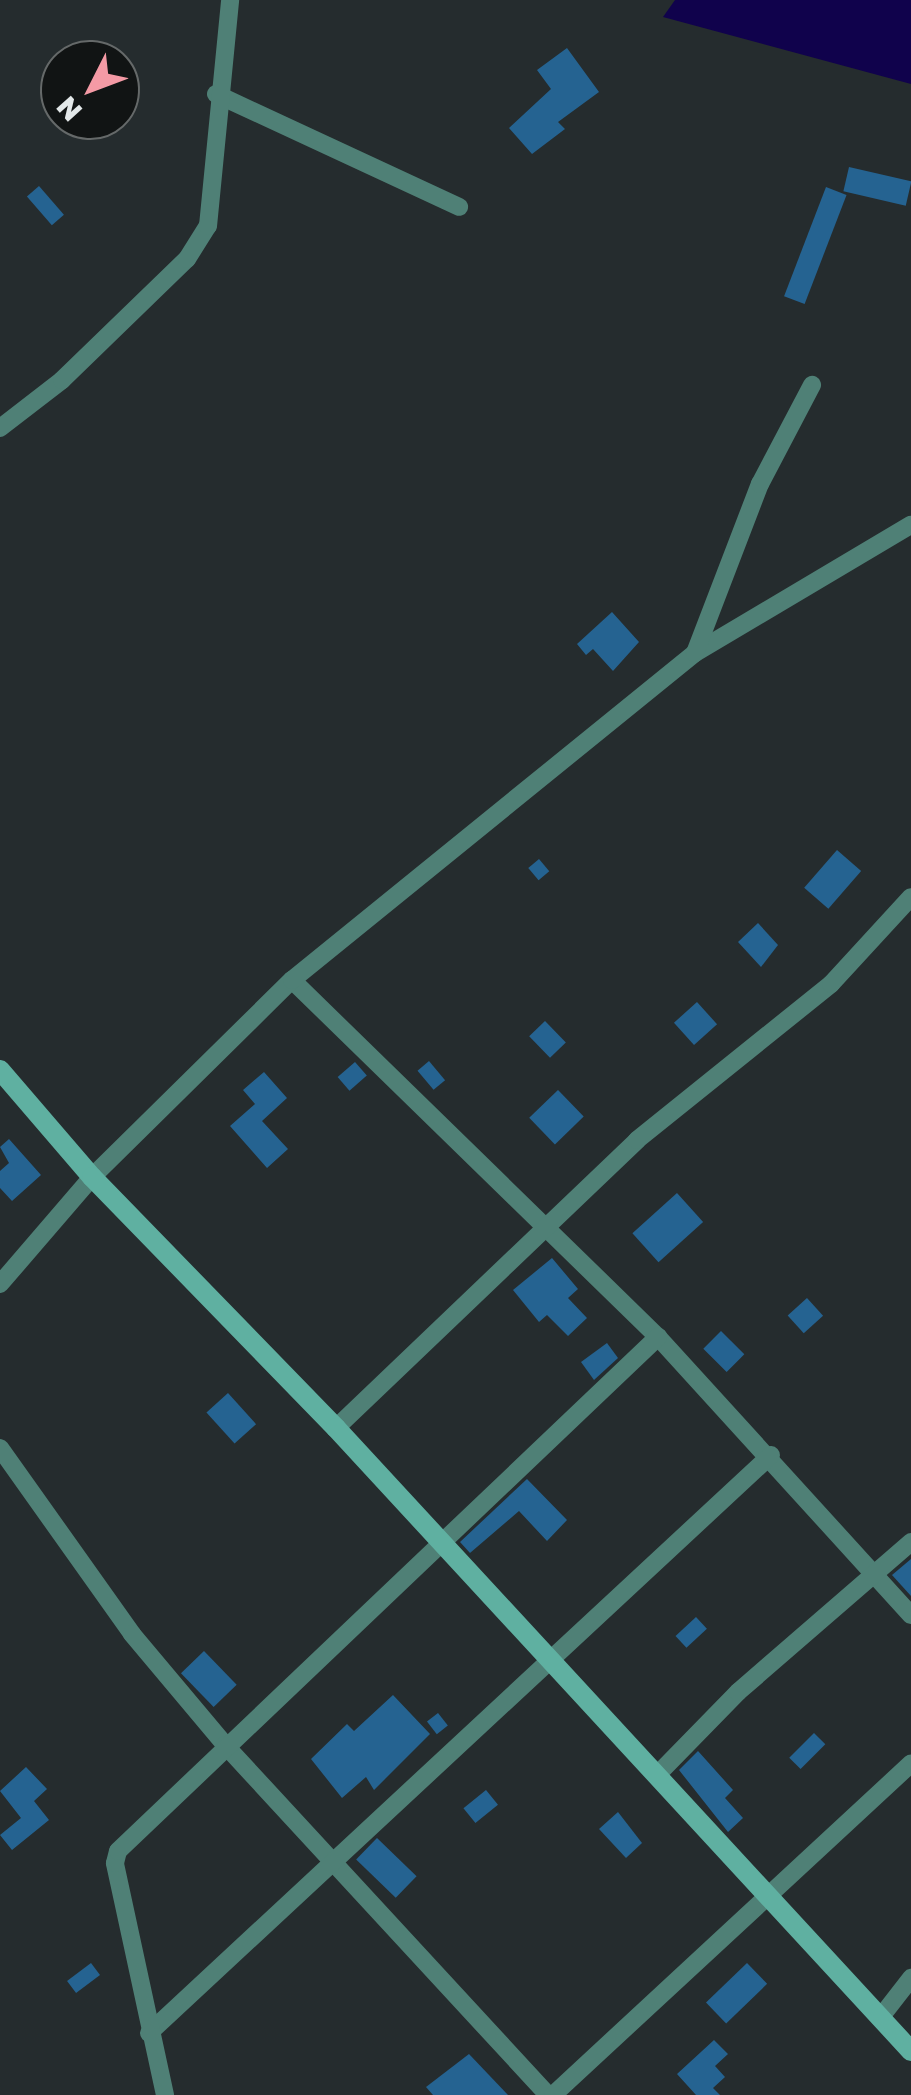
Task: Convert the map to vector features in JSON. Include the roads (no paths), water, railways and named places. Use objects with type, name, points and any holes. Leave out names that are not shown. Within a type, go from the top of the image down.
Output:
[{"type":"street","points":[[0,428],[62,380],[187,259],[212,208],[216,94],[230,0]]},
{"type":"street","points":[[216,94],[458,207]]},
{"type":"street","points":[[694,653],[760,484],[812,384]]},
{"type":"street","points":[[0,1284],[92,1177],[292,980],[694,653],[911,525]]},
{"type":"street","points":[[336,1428],[637,1140],[830,984],[911,896]]},
{"type":"street","points":[[292,980],[658,1337],[771,1455],[911,1615]]},
{"type":"street","points":[[2,1075],[92,1177],[445,1544],[911,2051]]},
{"type":"street","points":[[165,2095],[148,2033],[114,1863],[126,1840],[445,1544],[658,1337]]},
{"type":"street","points":[[0,1448],[132,1634],[225,1745],[335,1858],[550,2095],[911,1763]]},
{"type":"street","points":[[148,2033],[771,1455]]},
{"type":"street","points":[[658,1774],[738,1692],[911,1542]]},
{"type":"street","points":[[880,2018],[911,1978]]}]
